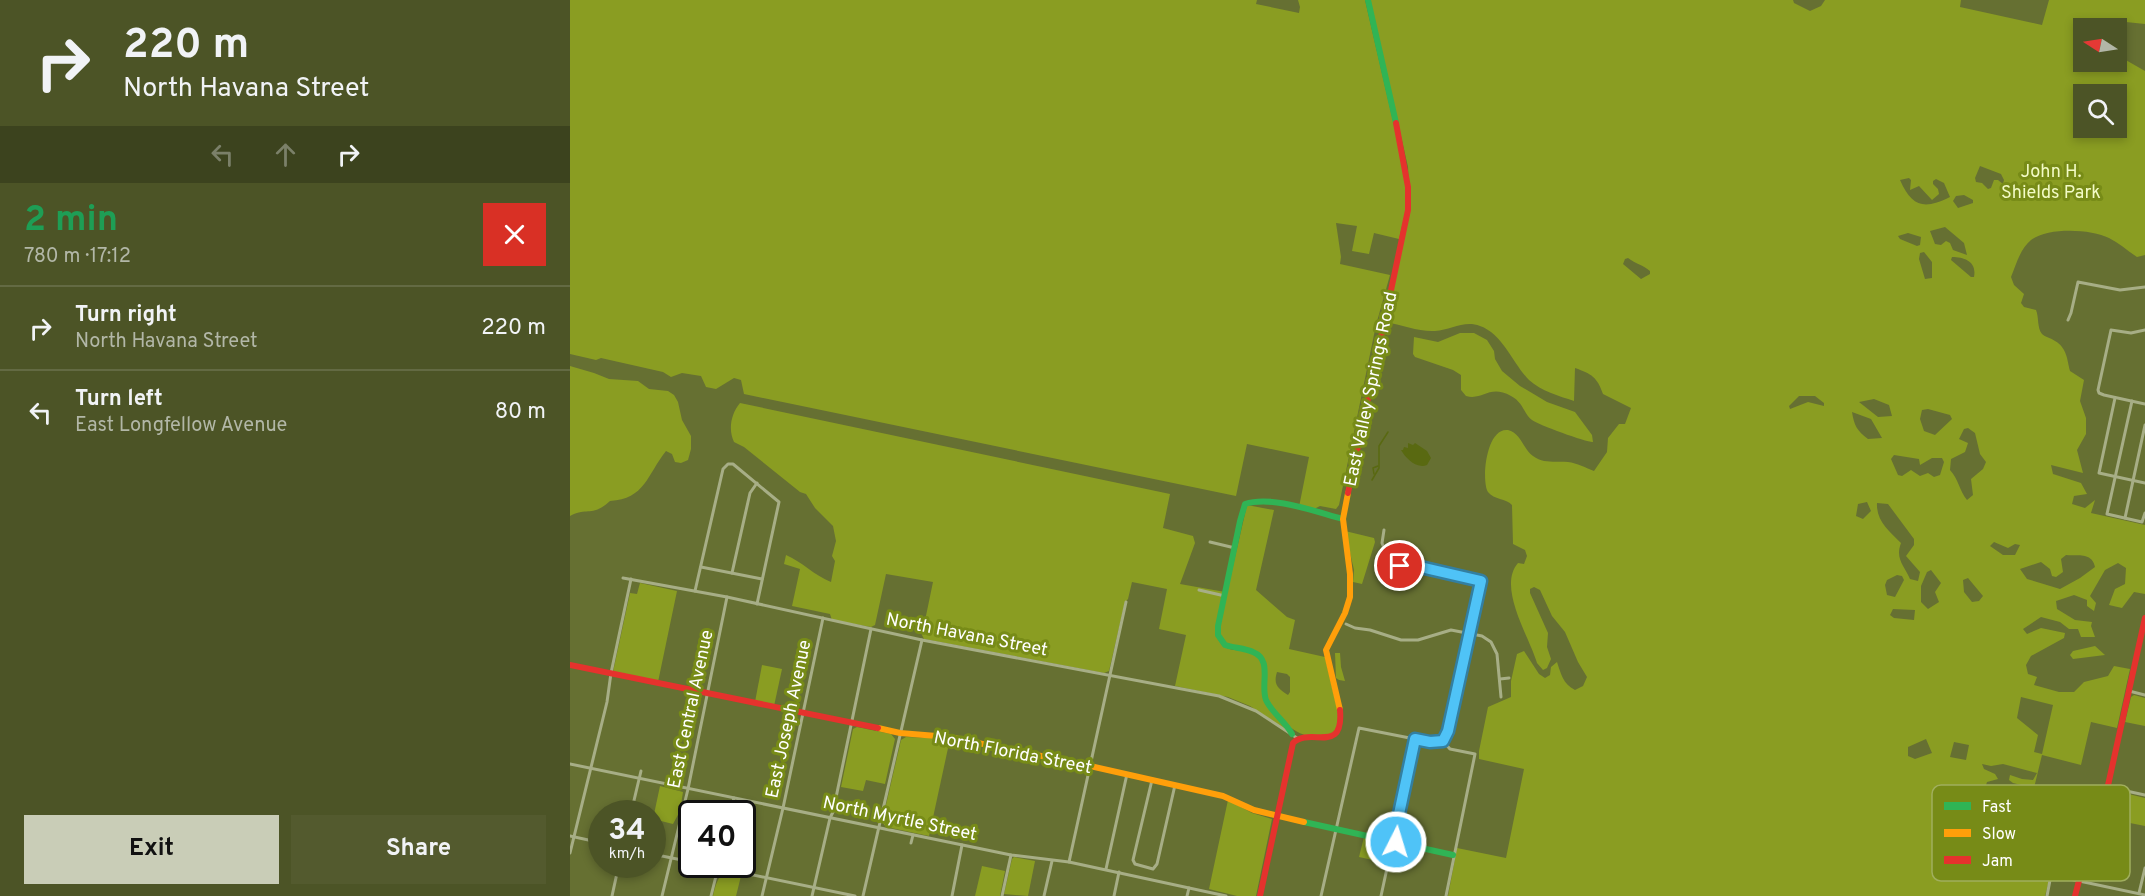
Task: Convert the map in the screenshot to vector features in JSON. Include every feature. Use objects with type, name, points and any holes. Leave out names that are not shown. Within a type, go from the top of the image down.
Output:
[{"type":"street","name":"East Valley Springs Road","points":[[1294,736],[1328,738],[1336,733],[1340,724],[1334,678],[1326,650],[1342,620],[1351,590],[1351,569],[1343,519],[1408,210],[1408,187],[1403,152],[1368,0]]},
{"type":"street","points":[[2068,320],[2078,282],[2120,290],[2145,287]]},
{"type":"street","points":[[2145,330],[2131,333],[2111,330],[2099,393],[2145,404]]},
{"type":"street","points":[[2115,398],[2099,472],[2145,483]]},
{"type":"street","points":[[2132,401],[2107,514],[2142,522],[2145,513]]},
{"type":"street","points":[[2125,518],[2145,425]]},
{"type":"street","points":[[695,591],[723,469],[729,464],[736,465],[778,500],[779,505],[757,604]]},
{"type":"street","points":[[732,573],[750,493],[758,483]]},
{"type":"street","points":[[1260,896],[1294,736],[1291,730],[1276,717],[1268,703],[1264,690],[1262,658],[1254,653],[1228,647],[1220,640],[1218,626],[1241,516],[1247,502],[1253,501],[1343,519]]},
{"type":"street","points":[[1384,530],[1382,543],[1388,558],[1395,565],[1416,566],[1481,581],[1448,731],[1443,741]]},
{"type":"street","points":[[1210,542],[1235,548]]},
{"type":"street","points":[[701,567],[762,579]]},
{"type":"street","name":"North Havana Street","points":[[623,578],[727,597],[922,640],[1228,699],[1261,713],[1294,736]]},
{"type":"street","points":[[570,853],[572,837],[607,702],[631,579]]},
{"type":"street","points":[[1199,590],[1225,596]]},
{"type":"street","name":"East Central Avenue","points":[[662,896],[688,789],[727,597]]},
{"type":"street","points":[[1069,862],[1126,602]]},
{"type":"street","name":"East Joseph Avenue","points":[[762,896],[823,618]]},
{"type":"street","points":[[2108,785],[2145,618]]},
{"type":"street","points":[[1346,624],[1393,639],[1409,641],[1426,639],[1451,630],[1487,639],[1495,647],[1501,697]]},
{"type":"street","points":[[812,896],[833,812],[871,629]]},
{"type":"street","points":[[863,896],[922,640]]},
{"type":"street","name":"North Florida Street","points":[[570,665],[900,734],[950,737],[1090,766],[1223,796],[1254,810],[1276,816],[1453,855]]},
{"type":"street","points":[[1500,679],[1509,678]]},
{"type":"street","points":[[2129,691],[2145,695]]},
{"type":"street","points":[[1320,896],[1359,728],[1430,742],[1443,741],[1450,748],[1475,754],[1446,896]]},
{"type":"street","points":[[1381,896],[1415,739]]},
{"type":"street","name":"North Myrtle Street","points":[[570,764],[1011,855],[1106,869],[1226,896]]},
{"type":"street","points":[[634,800],[640,771]]},
{"type":"street","points":[[1106,869],[1126,774]]},
{"type":"street","points":[[1152,780],[1133,860],[1136,864],[1153,869],[1157,864],[1175,785]]},
{"type":"street","points":[[2130,792],[2145,795]]},
{"type":"street","points":[[911,843],[913,835]]},
{"type":"street","points":[[572,837],[588,840]]},
{"type":"street","points":[[952,896],[963,845]]},
{"type":"street","points":[[1002,896],[1011,855]]},
{"type":"street","points":[[666,857],[678,859]]},
{"type":"street","points":[[1044,896],[1052,861]]},
{"type":"street","points":[[2139,893],[2145,868]]},
{"type":"street","points":[[1114,896],[1119,872]]},
{"type":"street","points":[[756,876],[855,896]]},
{"type":"street","points":[[612,896],[616,878]]},
{"type":"street","points":[[711,896],[715,878]]},
{"type":"street","points":[[2047,896],[2050,881]]},
{"type":"street","points":[[2075,896],[2079,881]]},
{"type":"street","points":[[2084,881],[2145,895]]},
{"type":"street","points":[[1188,896],[1189,888]]},
{"type":"street","points":[[2123,896],[2124,890]]},
{"type":"green space","points":[[570,0],[1257,0],[1256,4],[1299,13],[1298,0],[1365,0],[1399,147],[1406,187],[1406,209],[1399,239],[1374,233],[1369,254],[1352,251],[1357,226],[1336,223],[1340,264],[1390,275],[1376,325],[1339,505],[1336,509],[1320,506],[1312,510],[1299,507],[1309,457],[1247,444],[1236,496],[744,394],[741,380],[734,378],[716,389],[706,387],[701,376],[682,373],[671,377],[663,372],[601,358],[596,360],[570,354]]},
{"type":"green space","name":"John H. Shields Park","points":[[1370,0],[1793,0],[1794,3],[1810,11],[1821,6],[1825,0],[1961,0],[1960,7],[2042,25],[2049,0],[2145,0],[2145,24],[2127,22],[2127,18],[2073,18],[2073,72],[2127,72],[2127,61],[2145,71],[2145,255],[2137,257],[2101,235],[2081,231],[2058,231],[2031,240],[2019,257],[2011,277],[2014,285],[2024,294],[2021,303],[2024,307],[2036,310],[2042,334],[2062,347],[2070,371],[2084,380],[2080,401],[2086,418],[2086,434],[2077,450],[2083,473],[2051,465],[2053,474],[2081,483],[2087,494],[2074,496],[2072,504],[2085,508],[2095,500],[2091,513],[2145,525],[2145,594],[2134,592],[2122,608],[2109,605],[2115,589],[2125,584],[2126,568],[2118,563],[2105,570],[2090,596],[2096,603],[2094,611],[2087,606],[2087,600],[2074,595],[2056,601],[2057,609],[2075,620],[2092,622],[2095,637],[2081,637],[2078,629],[2069,629],[2060,622],[2041,617],[2023,629],[2027,634],[2041,628],[2065,633],[2064,638],[2031,656],[2026,665],[2028,674],[2037,677],[2034,685],[2059,692],[2074,692],[2084,682],[2108,676],[2114,666],[2130,669],[2117,728],[2091,722],[2081,765],[2042,755],[2035,785],[2021,785],[2009,780],[2010,775],[2033,780],[2037,773],[2003,764],[1991,766],[1982,764],[1984,769],[1995,774],[1998,779],[1987,782],[1986,785],[1932,785],[1932,881],[2049,881],[2045,896],[1448,896],[1457,848],[1506,858],[1524,769],[1479,759],[1479,751],[1488,707],[1511,697],[1511,681],[1517,654],[1524,651],[1539,674],[1545,678],[1550,675],[1551,667],[1557,662],[1565,682],[1575,690],[1583,686],[1587,677],[1565,632],[1552,616],[1540,590],[1534,587],[1530,589],[1530,593],[1548,633],[1547,647],[1551,659],[1547,668],[1543,670],[1537,663],[1517,612],[1511,585],[1512,573],[1518,563],[1524,564],[1527,556],[1525,550],[1513,544],[1512,505],[1491,495],[1486,486],[1485,467],[1490,445],[1501,431],[1512,431],[1537,459],[1578,464],[1594,471],[1607,452],[1608,438],[1619,424],[1625,424],[1631,408],[1603,394],[1593,377],[1575,368],[1574,401],[1550,393],[1529,380],[1501,342],[1480,326],[1468,324],[1429,331],[1386,322],[1410,212],[1408,167]],"holes":[[[1980,166],[2001,174],[2004,180],[2003,184],[1994,180],[1991,188],[1988,189],[1982,183],[1976,182],[1975,178]],[[1909,178],[1911,180],[1910,190],[1919,186],[1932,200],[1939,194],[1933,184],[1936,179],[1944,183],[1950,197],[1933,204],[1920,204],[1909,196],[1900,180]],[[1964,195],[1973,200],[1973,203],[1958,208],[1953,201],[1956,196]],[[1945,227],[1964,243],[1967,255],[1953,250],[1950,243],[1946,241],[1941,245],[1935,244],[1930,231]],[[1908,233],[1921,237],[1920,245],[1917,246],[1898,236]],[[1924,252],[1932,262],[1932,278],[1925,279],[1919,259],[1920,253]],[[1952,257],[1961,258],[1972,264],[1974,277],[1951,260]],[[1628,258],[1645,267],[1650,274],[1641,279],[1623,264]],[[1799,396],[1815,396],[1824,403],[1824,406],[1808,402],[1790,409],[1789,406]],[[1874,399],[1889,405],[1892,416],[1878,417],[1859,402]],[[1928,409],[1950,415],[1952,419],[1935,435],[1924,431],[1920,419],[1922,410]],[[1852,412],[1871,419],[1882,438],[1868,439],[1855,424]],[[1968,428],[1975,433],[1980,454],[1986,462],[1983,469],[1971,479],[1973,495],[1967,500],[1950,470],[1951,459],[1965,452],[1968,443],[1959,439],[1964,429]],[[1894,455],[1919,459],[1920,465],[1932,458],[1942,458],[1944,462],[1940,475],[1934,477],[1928,473],[1920,476],[1911,470],[1902,476],[1898,475],[1891,459]],[[1867,502],[1871,511],[1863,519],[1856,516],[1858,504]],[[1877,503],[1888,504],[1914,539],[1914,545],[1906,556],[1920,572],[1918,581],[1910,579],[1901,562],[1899,553],[1901,543],[1884,525],[1877,509]],[[1994,542],[2008,548],[2015,544],[2020,545],[2015,555],[2003,555],[1990,546]],[[2066,555],[2088,557],[2095,567],[2060,589],[2027,579],[2020,569],[2041,562],[2050,569],[2052,576],[2056,577],[2063,572],[2061,559]],[[1931,570],[1941,583],[1935,592],[1939,602],[1928,609],[1921,602],[1921,586],[1927,572]],[[1897,575],[1902,576],[1904,580],[1895,597],[1887,595],[1885,585],[1887,580]],[[1968,578],[1983,596],[1979,601],[1972,602],[1964,592],[1963,580]],[[1893,609],[1915,610],[1914,620],[1894,618],[1890,615]],[[2021,697],[2053,705],[2042,754],[2034,752],[2038,735],[2017,718]],[[1926,739],[1932,753],[1915,759],[1908,756],[1908,747]],[[1954,742],[1969,745],[1966,760],[1950,757]]]},
{"type":"green space","points":[[1460,333],[1474,333],[1487,340],[1502,371],[1520,386],[1547,402],[1575,412],[1592,435],[1593,442],[1532,420],[1515,399],[1503,393],[1492,392],[1472,397],[1466,396],[1461,390],[1461,375],[1415,357],[1413,354],[1414,337],[1438,342]]},
{"type":"green space","points":[[570,366],[609,379],[638,381],[649,389],[668,391],[674,395],[682,420],[691,436],[688,460],[681,463],[675,462],[672,454],[666,451],[644,484],[631,496],[610,501],[599,509],[570,516]]},
{"type":"green space","points":[[740,403],[1170,494],[1163,528],[1193,536],[1195,543],[1180,584],[1225,592],[1216,634],[1219,642],[1229,649],[1246,651],[1258,657],[1263,665],[1262,689],[1265,700],[1288,731],[1250,706],[1228,697],[1175,686],[1186,635],[1159,629],[1167,589],[1132,582],[1109,671],[1104,673],[924,639],[922,635],[933,582],[886,574],[875,625],[871,627],[832,620],[830,614],[792,606],[800,569],[784,564],[786,555],[831,582],[835,561],[832,556],[836,541],[833,526],[815,508],[806,494],[800,492],[744,447],[734,442],[731,422]]},
{"type":"green space","points":[[1247,505],[1274,510],[1256,590],[1287,617],[1295,620],[1289,649],[1325,657],[1339,717],[1336,731],[1327,736],[1307,736],[1288,726],[1273,711],[1266,697],[1261,656],[1223,642],[1218,631]],"holes":[[[1277,672],[1290,677],[1288,695],[1276,683]]]},
{"type":"green space","points":[[1345,531],[1374,538],[1375,542],[1362,584],[1353,582],[1354,570]]},
{"type":"green space","points":[[640,583],[677,591],[658,682],[613,672],[630,593],[637,594]]},
{"type":"green space","points":[[2095,646],[2105,655],[2073,659],[2070,655],[2073,651]]},
{"type":"green space","points":[[1335,653],[1340,653],[1345,681],[1336,678]]},
{"type":"green space","points":[[762,665],[782,669],[774,706],[755,702]]},
{"type":"green space","points":[[2134,695],[2145,698],[2145,726],[2125,722],[2131,697]]},
{"type":"green space","points":[[857,727],[891,734],[895,739],[885,784],[866,780],[863,791],[841,787],[853,729]]},
{"type":"green space","points":[[906,737],[950,739],[929,836],[886,827],[882,822],[901,740]]},
{"type":"green space","points":[[660,786],[683,792],[682,800],[678,800],[678,815],[673,824],[666,822],[666,800],[657,800]]},
{"type":"green space","points":[[2130,794],[2145,798],[2145,826],[2130,823]]},
{"type":"green space","points":[[1228,800],[1252,813],[1272,819],[1256,896],[1237,896],[1209,889]]},
{"type":"green space","points":[[1364,837],[1389,844],[1386,863],[1359,857]]},
{"type":"green space","points":[[1014,857],[1035,861],[1028,896],[1004,894]]},
{"type":"green space","points":[[982,866],[1005,871],[1000,896],[975,896]]},
{"type":"green space","points":[[740,878],[736,896],[713,896],[718,879]]},
{"type":"shaded area","points":[[1408,443],[1413,445],[1415,443],[1427,451],[1431,458],[1427,465],[1419,466],[1406,457],[1401,450],[1404,447],[1408,448]]},
{"type":"waterway","points":[[1372,480],[1379,468],[1379,446],[1388,432]]},
{"type":"waterway","points":[[1374,474],[1373,468],[1378,466]]},
{"type":"traffic: fast","points":[[1368,0],[1396,123]]},
{"type":"traffic: fast","points":[[1292,734],[1266,700],[1263,661],[1250,651],[1225,645],[1218,635],[1240,521],[1245,504],[1256,502],[1281,503],[1343,519]]},
{"type":"traffic: fast","points":[[1304,822],[1453,855]]},
{"type":"traffic: slow","points":[[1340,710],[1326,650],[1345,613],[1350,597],[1350,574],[1343,519],[1348,493]]},
{"type":"traffic: slow","points":[[878,728],[900,733],[949,737],[1090,766],[1223,796],[1254,810],[1304,822]]},
{"type":"traffic: jam","points":[[1348,493],[1408,210],[1408,187],[1396,123]]},
{"type":"traffic: jam","points":[[2108,785],[2145,618]]},
{"type":"traffic: jam","points":[[570,665],[878,728]]},
{"type":"traffic: jam","points":[[1260,896],[1293,743],[1308,737],[1331,736],[1337,732],[1340,724],[1340,710]]},
{"type":"traffic: jam","points":[[2075,896],[2079,881]]},
{"type":"route","points":[[1396,842],[1393,842],[1415,739],[1436,742],[1443,741],[1447,735],[1481,581],[1416,566],[1400,566]]}]
